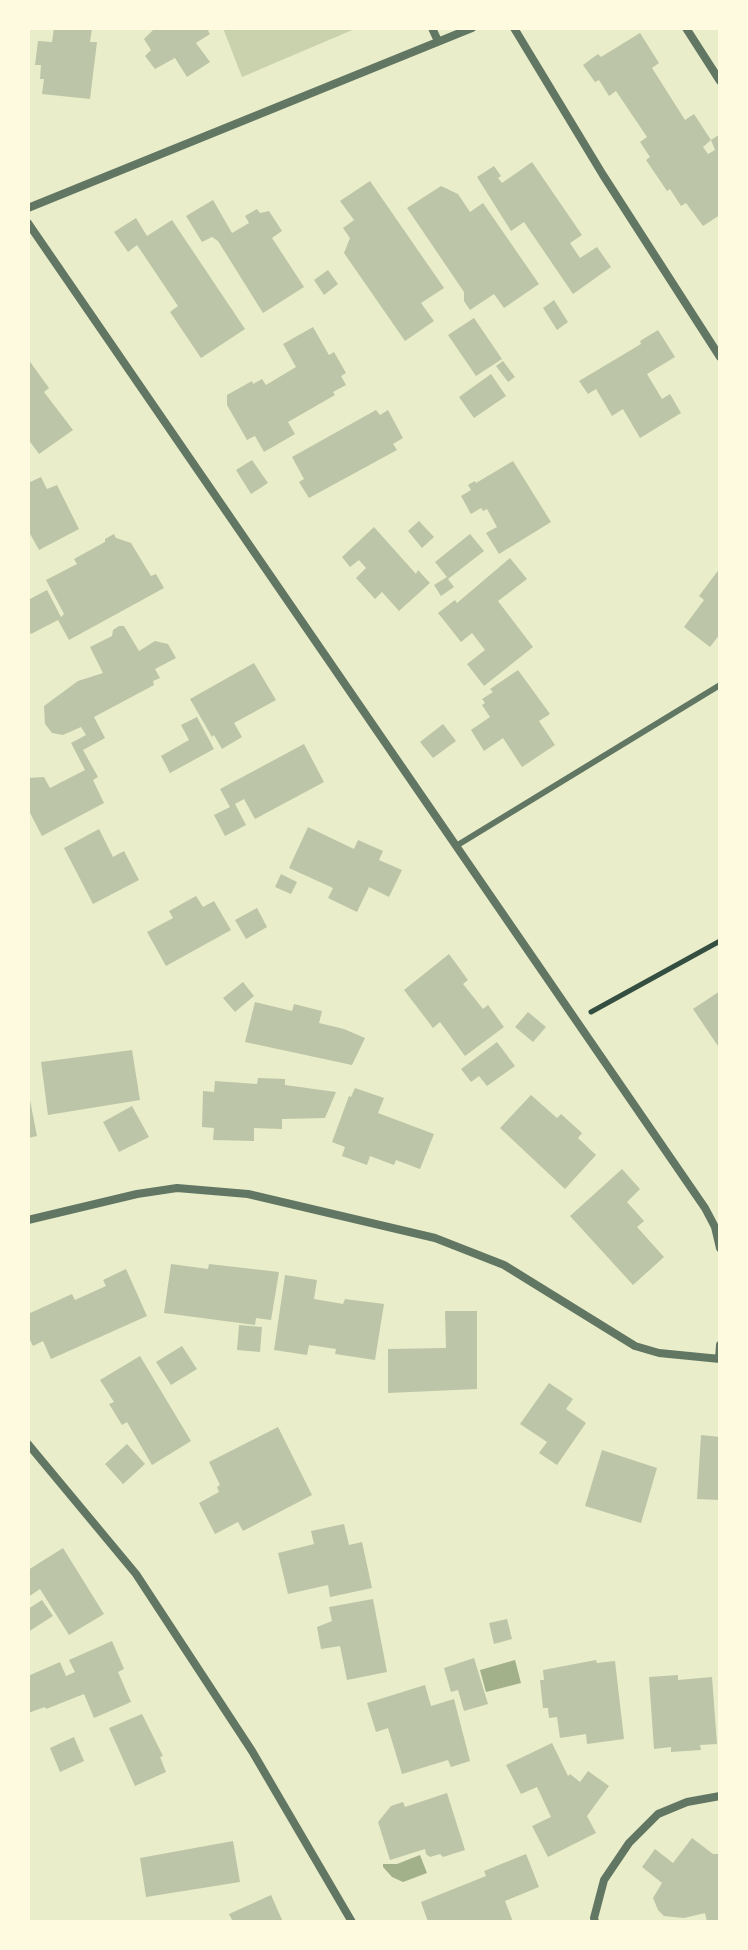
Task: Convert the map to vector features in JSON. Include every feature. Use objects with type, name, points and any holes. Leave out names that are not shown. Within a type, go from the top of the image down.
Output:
[{"type":"street","points":[[432,28],[438,41]]},
{"type":"street","points":[[28,208],[472,28]]},
{"type":"street","points":[[514,28],[603,175],[720,357]]},
{"type":"street","points":[[686,28],[720,81]]},
{"type":"street","points":[[28,223],[705,1208],[715,1227],[720,1248]]},
{"type":"street","points":[[28,1220],[137,1194],[177,1188],[248,1194],[435,1238],[504,1265],[635,1346],[659,1353],[720,1359],[720,1345]]},
{"type":"street","points":[[28,1444],[136,1574],[252,1751],[352,1922]]},
{"type":"street","points":[[595,1922],[604,1880],[629,1843],[658,1814],[687,1802],[720,1796]]},
{"type":"lane","points":[[456,846],[720,685]]},
{"type":"path","points":[[576,1020],[720,941]]},
{"type":"shaded area","points":[[223,28],[357,28],[242,77]]},
{"type":"shaded area","points":[[515,1660],[521,1683],[486,1692],[480,1670]]},
{"type":"shaded area","points":[[420,1855],[427,1873],[403,1882],[392,1877],[383,1867],[383,1864],[397,1864]]},
{"type":"building","points":[[54,28],[92,28],[90,42],[97,42],[90,99],[42,94],[44,79],[40,79],[41,65],[35,65],[38,41],[52,42]]},
{"type":"building","points":[[155,28],[212,28],[208,31],[210,34],[196,43],[210,62],[187,77],[175,58],[155,69],[145,56],[151,50],[144,39]]},
{"type":"building","points":[[640,33],[659,63],[652,68],[685,120],[694,114],[711,140],[720,134],[720,215],[703,226],[686,203],[681,206],[670,189],[667,191],[646,160],[650,157],[640,142],[647,137],[616,91],[609,96],[599,80],[595,82],[583,65]],"holes":[[[711,140],[715,150],[708,154],[703,147]]]},
{"type":"building","points":[[532,162],[582,235],[570,243],[580,258],[597,247],[611,267],[573,294],[524,222],[511,231],[477,177],[494,166],[502,183]]},
{"type":"building","points":[[370,181],[444,288],[421,303],[434,321],[405,341],[344,253],[350,238],[343,228],[354,220],[340,201]]},
{"type":"building","points":[[441,186],[458,194],[470,212],[483,203],[539,284],[504,308],[494,294],[470,310],[464,301],[464,292],[407,208]]},
{"type":"building","points":[[213,200],[232,233],[249,223],[245,216],[257,209],[260,213],[269,211],[282,231],[272,238],[304,287],[263,313],[218,241],[212,237],[202,242],[186,216]]},
{"type":"building","points":[[136,218],[147,236],[172,220],[245,329],[201,358],[170,312],[178,306],[137,245],[128,252],[114,232]]},
{"type":"building","points":[[328,270],[338,284],[324,295],[314,280]]},
{"type":"building","points":[[554,300],[568,322],[557,330],[543,308]]},
{"type":"building","points":[[474,318],[502,359],[476,376],[448,335]]},
{"type":"building","points":[[313,327],[329,355],[334,352],[346,373],[341,376],[346,385],[333,392],[335,395],[288,422],[295,434],[264,452],[255,436],[247,440],[227,405],[227,395],[252,381],[253,384],[262,379],[266,385],[296,367],[283,344]]},
{"type":"building","points":[[658,330],[675,357],[647,374],[662,399],[670,394],[681,413],[640,438],[623,409],[612,416],[596,389],[588,394],[579,381],[641,344],[640,341]]},
{"type":"building","points":[[28,359],[49,388],[44,392],[73,430],[39,454],[28,439]]},
{"type":"building","points":[[503,361],[515,377],[508,382],[496,366]]},
{"type":"building","points":[[491,374],[506,396],[474,418],[459,397]]},
{"type":"building","points":[[376,410],[380,415],[388,410],[403,438],[393,444],[397,450],[309,498],[299,482],[304,479],[292,457]]},
{"type":"building","points":[[252,460],[268,483],[251,494],[236,470]]},
{"type":"building","points":[[513,461],[551,522],[499,554],[486,533],[497,527],[487,509],[483,511],[481,508],[471,514],[461,496],[471,490],[468,485]]},
{"type":"building","points":[[41,477],[47,489],[57,485],[79,529],[39,550],[28,530],[28,483]]},
{"type":"building","points":[[419,521],[434,537],[422,548],[408,531]]},
{"type":"building","points":[[374,527],[416,574],[418,570],[430,583],[399,611],[382,592],[375,599],[356,578],[366,568],[359,560],[350,567],[342,557]]},
{"type":"building","points":[[114,534],[116,538],[131,543],[151,576],[156,574],[164,588],[69,640],[58,620],[31,634],[28,628],[28,600],[47,590],[61,617],[64,614],[46,580],[77,564],[74,559]]},
{"type":"building","points":[[470,534],[484,551],[448,579],[454,587],[441,596],[434,585],[447,577],[435,562]]},
{"type":"building","points":[[510,558],[527,579],[498,601],[533,647],[484,686],[467,664],[485,650],[472,633],[461,642],[438,613],[455,600],[457,603]]},
{"type":"building","points":[[720,568],[720,634],[710,647],[684,627],[704,600],[699,596]]},
{"type":"building","points":[[124,626],[139,651],[155,641],[168,644],[176,658],[155,669],[160,678],[153,681],[154,685],[94,717],[105,738],[83,750],[98,777],[93,780],[104,803],[42,836],[28,809],[28,778],[44,777],[50,788],[85,770],[71,743],[86,735],[81,727],[63,735],[52,733],[45,724],[44,706],[78,681],[103,673],[90,647],[112,636],[113,630]]},
{"type":"building","points":[[254,663],[276,700],[234,723],[242,737],[222,749],[190,699]]},
{"type":"building","points":[[518,670],[550,714],[539,721],[555,745],[522,767],[503,738],[484,751],[471,730],[490,717],[482,705],[485,703],[482,699],[493,692],[490,689]]},
{"type":"building","points":[[197,717],[214,749],[170,773],[161,756],[189,740],[181,725]]},
{"type":"building","points":[[443,724],[456,741],[433,758],[420,742]]},
{"type":"building","points":[[304,744],[324,782],[255,819],[244,799],[235,804],[246,825],[225,836],[214,815],[230,807],[220,789]]},
{"type":"building","points":[[308,827],[354,849],[358,840],[383,851],[379,860],[402,870],[389,897],[369,887],[357,912],[328,898],[333,888],[289,868]]},
{"type":"building","points":[[99,829],[113,857],[124,851],[139,880],[93,904],[64,848]]},
{"type":"building","points":[[281,874],[297,882],[291,894],[275,887]]},
{"type":"building","points":[[196,896],[203,907],[214,901],[231,930],[166,966],[147,932],[173,918],[169,911]]},
{"type":"building","points":[[257,908],[267,927],[246,939],[235,920]]},
{"type":"building","points":[[449,954],[468,980],[463,984],[483,1009],[488,1005],[504,1027],[465,1056],[440,1022],[433,1028],[404,990]]},
{"type":"building","points":[[243,982],[254,996],[235,1012],[223,998]]},
{"type":"building","points":[[720,991],[720,1045],[718,1046],[693,1009]]},
{"type":"building","points":[[255,1002],[292,1011],[294,1004],[322,1011],[319,1023],[365,1038],[352,1065],[245,1042]]},
{"type":"building","points":[[528,1012],[546,1027],[533,1042],[515,1027]]},
{"type":"building","points":[[497,1042],[515,1066],[487,1086],[479,1076],[471,1082],[461,1069]]},
{"type":"building","points":[[132,1050],[140,1100],[48,1115],[41,1062]]},
{"type":"building","points":[[258,1078],[285,1079],[285,1085],[336,1092],[325,1118],[282,1119],[282,1129],[254,1128],[254,1141],[213,1140],[214,1128],[202,1127],[203,1091],[214,1092],[215,1081],[257,1084]]},
{"type":"building","points":[[355,1088],[384,1098],[378,1113],[434,1134],[420,1169],[396,1160],[394,1165],[370,1156],[367,1165],[342,1156],[345,1147],[332,1142]]},
{"type":"building","points":[[28,1090],[37,1136],[28,1138]]},
{"type":"building","points":[[531,1095],[557,1118],[561,1114],[582,1133],[578,1138],[596,1155],[565,1189],[500,1128]]},
{"type":"building","points":[[132,1106],[149,1137],[119,1152],[103,1122]]},
{"type":"building","points":[[622,1169],[640,1189],[627,1202],[644,1221],[637,1227],[664,1257],[633,1285],[570,1216]]},
{"type":"building","points":[[171,1264],[208,1269],[209,1264],[279,1272],[271,1320],[256,1318],[255,1325],[164,1313]]},
{"type":"building","points":[[126,1269],[147,1316],[51,1359],[43,1341],[33,1346],[28,1336],[28,1314],[72,1294],[75,1300],[106,1286],[103,1280]]},
{"type":"building","points":[[285,1275],[317,1280],[314,1299],[343,1304],[345,1299],[384,1304],[375,1360],[335,1354],[336,1349],[309,1345],[307,1355],[274,1350]]},
{"type":"building","points":[[445,1311],[477,1311],[477,1389],[388,1393],[388,1349],[446,1348]]},
{"type":"building","points":[[239,1325],[262,1327],[260,1352],[237,1350]]},
{"type":"building","points":[[182,1346],[197,1369],[171,1385],[156,1362]]},
{"type":"building","points":[[140,1356],[191,1441],[152,1465],[127,1422],[122,1425],[109,1404],[114,1402],[100,1380]]},
{"type":"building","points":[[549,1383],[573,1399],[566,1409],[586,1423],[557,1465],[539,1453],[547,1442],[520,1424]]},
{"type":"building","points":[[278,1427],[312,1495],[243,1531],[238,1522],[215,1534],[199,1503],[219,1492],[217,1487],[220,1485],[209,1462]]},
{"type":"building","points":[[701,1435],[720,1437],[719,1500],[697,1499]]},
{"type":"building","points":[[127,1444],[145,1464],[123,1484],[105,1464]]},
{"type":"building","points":[[602,1450],[657,1468],[641,1523],[585,1506]]},
{"type":"building","points":[[344,1524],[349,1545],[362,1542],[372,1588],[330,1597],[328,1585],[288,1594],[278,1553],[314,1544],[311,1531]]},
{"type":"building","points":[[63,1548],[104,1614],[69,1635],[40,1589],[28,1597],[28,1570]]},
{"type":"building","points":[[373,1599],[387,1672],[347,1680],[340,1646],[321,1649],[317,1627],[332,1621],[329,1607]]},
{"type":"building","points":[[42,1600],[53,1616],[28,1632],[28,1609]]},
{"type":"building","points":[[507,1619],[512,1639],[494,1644],[489,1623]]},
{"type":"building","points":[[112,1641],[124,1669],[118,1672],[131,1702],[94,1718],[84,1694],[28,1713],[28,1676],[60,1662],[66,1676],[75,1672],[69,1660]]},
{"type":"building","points":[[474,1658],[488,1704],[464,1711],[458,1690],[451,1692],[444,1668]]},
{"type":"building","points":[[596,1660],[597,1663],[615,1661],[624,1739],[587,1744],[586,1734],[560,1738],[557,1717],[549,1718],[548,1708],[543,1708],[540,1680],[544,1680],[543,1670]]},
{"type":"building","points":[[678,1675],[678,1680],[712,1677],[717,1744],[700,1745],[701,1750],[671,1752],[671,1747],[654,1749],[649,1677]]},
{"type":"building","points":[[425,1685],[431,1706],[454,1699],[470,1761],[451,1767],[448,1760],[402,1774],[388,1728],[376,1732],[367,1703]]},
{"type":"building","points":[[142,1714],[163,1756],[160,1757],[166,1772],[135,1786],[109,1728]]},
{"type":"building","points":[[74,1737],[84,1761],[60,1772],[50,1748]]},
{"type":"building","points":[[552,1743],[568,1776],[570,1774],[580,1782],[588,1771],[609,1786],[587,1816],[596,1833],[548,1857],[532,1826],[551,1817],[537,1787],[521,1794],[506,1765]]},
{"type":"building","points":[[447,1793],[465,1850],[443,1857],[440,1854],[430,1857],[425,1849],[390,1860],[378,1822],[391,1806],[403,1802],[405,1807]]},
{"type":"building","points":[[692,1838],[713,1854],[720,1854],[720,1922],[707,1922],[705,1913],[684,1918],[664,1916],[653,1898],[662,1883],[642,1867],[655,1849],[673,1863]]},
{"type":"building","points":[[233,1841],[240,1882],[146,1897],[140,1858]]},
{"type":"building","points":[[526,1854],[539,1887],[505,1901],[513,1922],[428,1922],[421,1902],[486,1876],[484,1871]]},
{"type":"building","points":[[271,1895],[283,1922],[233,1922],[229,1914]]}]
